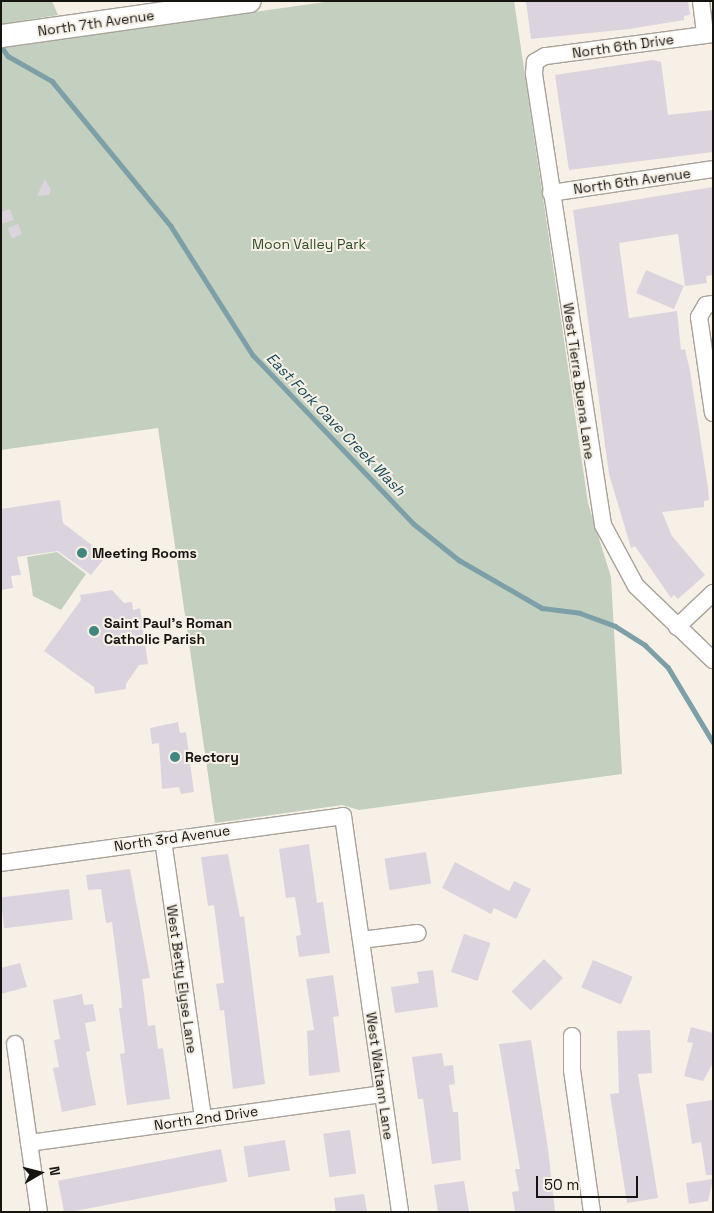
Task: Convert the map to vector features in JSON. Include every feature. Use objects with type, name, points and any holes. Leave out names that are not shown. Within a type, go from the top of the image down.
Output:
[{"type":"street","name":"North 7th Avenue","points":[[9,35],[250,1]]},
{"type":"street","points":[[701,1],[709,34]]},
{"type":"street","name":"North 6th Drive","points":[[535,62],[546,56],[709,34]]},
{"type":"street","name":"West Tierra Buena Lane","points":[[535,62],[551,193],[603,525],[636,586],[713,660]]},
{"type":"street","name":"North 6th Avenue","points":[[551,193],[713,169]]},
{"type":"street","points":[[707,307],[713,413]]},
{"type":"street","points":[[676,626],[713,593]]},
{"type":"street","name":"North 3rd Avenue","points":[[1,863],[343,816]]},
{"type":"street","name":"West Waltann Lane","points":[[343,816],[400,1212]]},
{"type":"street","name":"West Betty Elyse Lane","points":[[163,840],[203,1119]]},
{"type":"street","points":[[361,940],[418,932]]},
{"type":"street","points":[[572,1036],[572,1070],[592,1212]]},
{"type":"street","points":[[14,1044],[39,1212]]},
{"type":"street","name":"North 2nd Drive","points":[[29,1143],[383,1094]]},
{"type":"green space","points":[[1,1],[52,1],[58,15],[1,24]]},
{"type":"green space","name":"Moon Valley Park","points":[[332,1],[514,1],[588,503],[611,577],[622,774],[359,810],[342,805],[215,823],[158,428],[1,450],[1,48]]},
{"type":"green space","points":[[57,552],[86,574],[61,610],[33,596],[27,557]]},
{"type":"building","points":[[526,1],[688,1],[690,15],[684,16],[684,20],[629,29],[531,39]]},
{"type":"building","points":[[653,60],[661,62],[668,115],[713,110],[713,152],[569,170],[555,75]]},
{"type":"building","points":[[45,179],[51,190],[49,195],[37,196]]},
{"type":"building","points":[[713,187],[713,275],[706,276],[707,283],[685,286],[678,234],[619,243],[629,318],[677,311],[681,350],[685,349],[690,371],[709,500],[704,501],[704,507],[662,512],[672,536],[705,575],[678,599],[674,595],[671,598],[635,546],[631,548],[609,474],[573,210]]},
{"type":"building","points":[[10,209],[14,220],[1,224],[1,212]]},
{"type":"building","points":[[18,224],[22,234],[12,238],[8,228]]},
{"type":"building","points":[[646,270],[684,286],[674,309],[636,293]]},
{"type":"building","points":[[60,500],[63,523],[106,556],[91,575],[58,551],[17,557],[21,575],[11,576],[13,588],[1,590],[1,509]]},
{"type":"building","points":[[112,590],[124,603],[132,602],[133,610],[140,608],[148,664],[139,665],[126,684],[126,689],[95,694],[94,687],[44,651],[81,600],[80,595]]},
{"type":"building","name":"Rectory","points":[[178,722],[180,733],[186,732],[194,792],[181,794],[179,787],[162,789],[159,743],[152,744],[150,728]]},
{"type":"building","points":[[309,844],[317,903],[323,902],[330,953],[299,957],[296,936],[301,935],[295,897],[286,898],[279,849]]},
{"type":"building","points":[[426,852],[431,884],[390,890],[385,859]]},
{"type":"building","points":[[228,854],[240,917],[244,916],[265,1084],[233,1089],[224,1010],[220,1011],[216,984],[224,983],[214,905],[208,906],[201,857]]},
{"type":"building","points":[[455,862],[509,891],[514,881],[531,889],[516,919],[494,908],[491,914],[442,888]]},
{"type":"building","points":[[130,869],[150,978],[142,979],[148,1026],[155,1025],[158,1049],[163,1048],[170,1099],[127,1105],[120,1054],[125,1053],[119,1008],[122,1008],[121,994],[112,922],[106,923],[101,889],[88,890],[86,875]]},
{"type":"building","points":[[69,889],[73,920],[4,928],[1,897]]},
{"type":"building","points":[[464,934],[490,943],[477,981],[451,972]]},
{"type":"building","points":[[544,959],[563,978],[531,1011],[511,992]]},
{"type":"building","points":[[593,960],[633,977],[621,1004],[581,988]]},
{"type":"building","points":[[20,963],[27,987],[1,994],[1,968]]},
{"type":"building","points":[[433,970],[438,1007],[395,1013],[391,987],[419,983],[417,972]]},
{"type":"building","points":[[333,975],[339,1016],[333,1017],[340,1072],[309,1076],[307,1031],[314,1030],[306,979]]},
{"type":"building","points":[[82,994],[84,1005],[93,1004],[96,1021],[85,1023],[90,1051],[86,1052],[96,1105],[62,1112],[53,1068],[59,1067],[54,1040],[60,1039],[53,1000]]},
{"type":"building","points":[[691,1027],[713,1033],[713,1063],[703,1081],[684,1076],[693,1043],[687,1042]]},
{"type":"building","points":[[650,1030],[652,1073],[638,1074],[658,1198],[627,1203],[610,1094],[619,1093],[617,1031]]},
{"type":"building","points":[[531,1040],[548,1149],[555,1212],[515,1212],[512,1192],[519,1191],[515,1169],[520,1169],[499,1044]]},
{"type":"building","points":[[442,1053],[444,1066],[453,1065],[455,1084],[449,1085],[453,1112],[458,1112],[461,1160],[432,1164],[423,1099],[418,1099],[412,1057]]},
{"type":"building","points":[[713,1100],[713,1175],[706,1175],[701,1142],[692,1144],[686,1104]]},
{"type":"building","points":[[350,1130],[356,1174],[329,1177],[323,1134]]},
{"type":"building","points":[[285,1140],[290,1171],[248,1177],[244,1147]]},
{"type":"building","points":[[221,1149],[227,1181],[64,1212],[58,1181]]},
{"type":"building","points":[[713,1179],[708,1201],[689,1204],[686,1183]]},
{"type":"building","points":[[464,1181],[469,1212],[438,1212],[434,1185]]},
{"type":"building","points":[[364,1194],[367,1212],[336,1212],[334,1198]]},
{"type":"waterway","name":"East Fork Cave Creek Wash","points":[[1,46],[8,56],[52,81],[171,226],[253,355],[414,524],[459,560],[542,608],[580,613],[615,626],[645,645],[668,667],[713,742]]},
{"type":"place","name":"Meeting Rooms","points":[[82,553]]},
{"type":"place","name":"Saint Paul's Roman Catholic Parish","points":[[94,631]]},
{"type":"place","name":"Rectory","points":[[175,757]]}]
